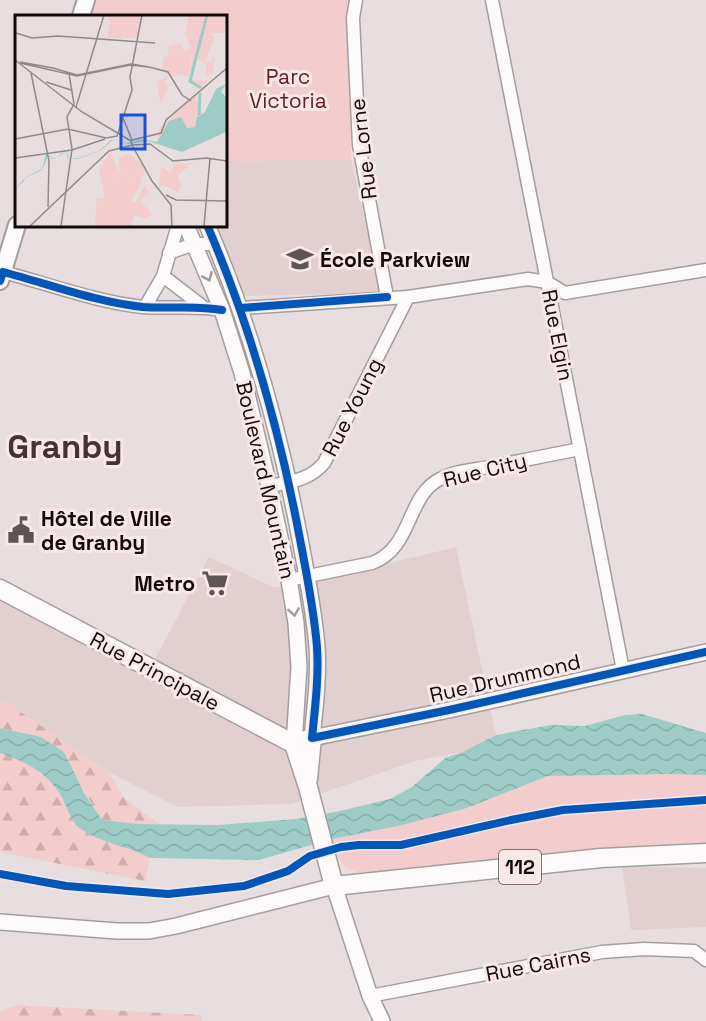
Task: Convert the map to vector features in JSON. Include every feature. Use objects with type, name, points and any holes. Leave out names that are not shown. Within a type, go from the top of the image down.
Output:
[{"type":"main road","points":[[81,15],[86,0]]},
{"type":"main road","points":[[2,276],[17,226]]},
{"type":"main road","name":"Rue Principale","points":[[0,589],[294,744]]},
{"type":"main road","points":[[308,787],[312,738],[294,744],[308,787],[334,886]]},
{"type":"main road","name":"112","points":[[334,886],[601,858],[706,853]]},
{"type":"street","name":"Rue Lorne","points":[[356,0],[353,18],[359,145],[387,297]]},
{"type":"street","name":"Rue Elgin","points":[[492,0],[623,670]]},
{"type":"street","points":[[146,307],[163,276],[178,226]]},
{"type":"street","name":"Boulevard Mountain","points":[[186,226],[222,310],[242,373],[289,580],[300,667],[294,744]]},
{"type":"street","name":"Boulevard Mountain","points":[[207,226],[241,308],[289,482],[317,646],[312,738]]},
{"type":"street","points":[[169,253],[194,244],[215,244]]},
{"type":"street","points":[[241,308],[408,297],[528,279],[548,282],[565,293],[706,270]]},
{"type":"street","points":[[2,276],[115,303],[146,307],[202,306],[222,310]]},
{"type":"street","points":[[163,276],[202,306]]},
{"type":"street","name":"Rue Young","points":[[269,486],[305,478],[318,471],[324,464],[408,297]]},
{"type":"street","name":"Rue City","points":[[289,580],[372,563],[384,558],[395,549],[420,500],[439,479],[459,472],[580,449]]},
{"type":"street","name":"Rue Drummond","points":[[312,738],[450,710],[706,652]]},
{"type":"street","points":[[0,922],[117,931],[149,931],[334,886],[370,996],[382,1021]]},
{"type":"street","name":"Rue Cairns","points":[[370,996],[602,952],[644,949],[694,951],[706,960]]},
{"type":"shaded area","name":"École Parkview","points":[[351,159],[381,293],[242,296],[213,226],[226,226],[226,161]]},
{"type":"shaded area","points":[[456,547],[496,735],[463,752],[415,761],[291,804],[177,807],[109,772],[6,702],[0,701],[0,590],[153,663],[209,557],[273,587],[295,586]]},
{"type":"shaded area","points":[[622,867],[706,868],[706,927],[631,930]]},
{"type":"green space","name":"Parc Victoria","points":[[87,0],[351,0],[349,18],[351,159],[226,161],[226,15],[82,15]]},
{"type":"green space","points":[[0,701],[6,702],[109,772],[124,798],[161,825],[102,820],[85,793],[41,737],[0,728]]},
{"type":"green space","points":[[0,753],[27,764],[44,775],[57,790],[78,827],[96,837],[150,858],[145,881],[0,852]]},
{"type":"green space","points":[[706,775],[706,843],[550,853],[367,874],[352,870],[343,864],[332,839],[398,826],[464,809],[548,776]]},
{"type":"green space","points":[[17,1005],[201,1015],[202,1021],[0,1021],[0,1011]]},
{"type":"water","points":[[642,714],[706,733],[706,775],[548,776],[464,809],[398,826],[332,839],[259,860],[150,858],[96,837],[78,827],[57,790],[44,775],[19,760],[0,753],[0,728],[41,737],[64,752],[84,793],[102,820],[137,824],[218,825],[296,819],[390,799],[412,787],[445,758],[463,752],[496,735],[550,725],[585,726],[625,715]]},
{"type":"cycle path","points":[[207,226],[237,300],[262,377],[291,495],[310,590],[317,647],[317,681],[312,738],[449,710],[706,652]]},
{"type":"cycle path","points":[[0,281],[3,272],[125,305],[222,310]]},
{"type":"cycle path","points":[[241,308],[387,297]]},
{"type":"cycle path","points":[[0,874],[66,886],[168,894],[244,886],[288,871],[310,856],[341,847],[401,845],[563,810],[706,800]]},
{"type":"place","name":"École Parkview","points":[[300,259]]},
{"type":"place","name":"Hôtel de Ville de Granby","points":[[21,530]]},
{"type":"place","name":"Metro","points":[[215,583]]},
{"type":"district","name":"Granby","points":[[65,447]]}]
